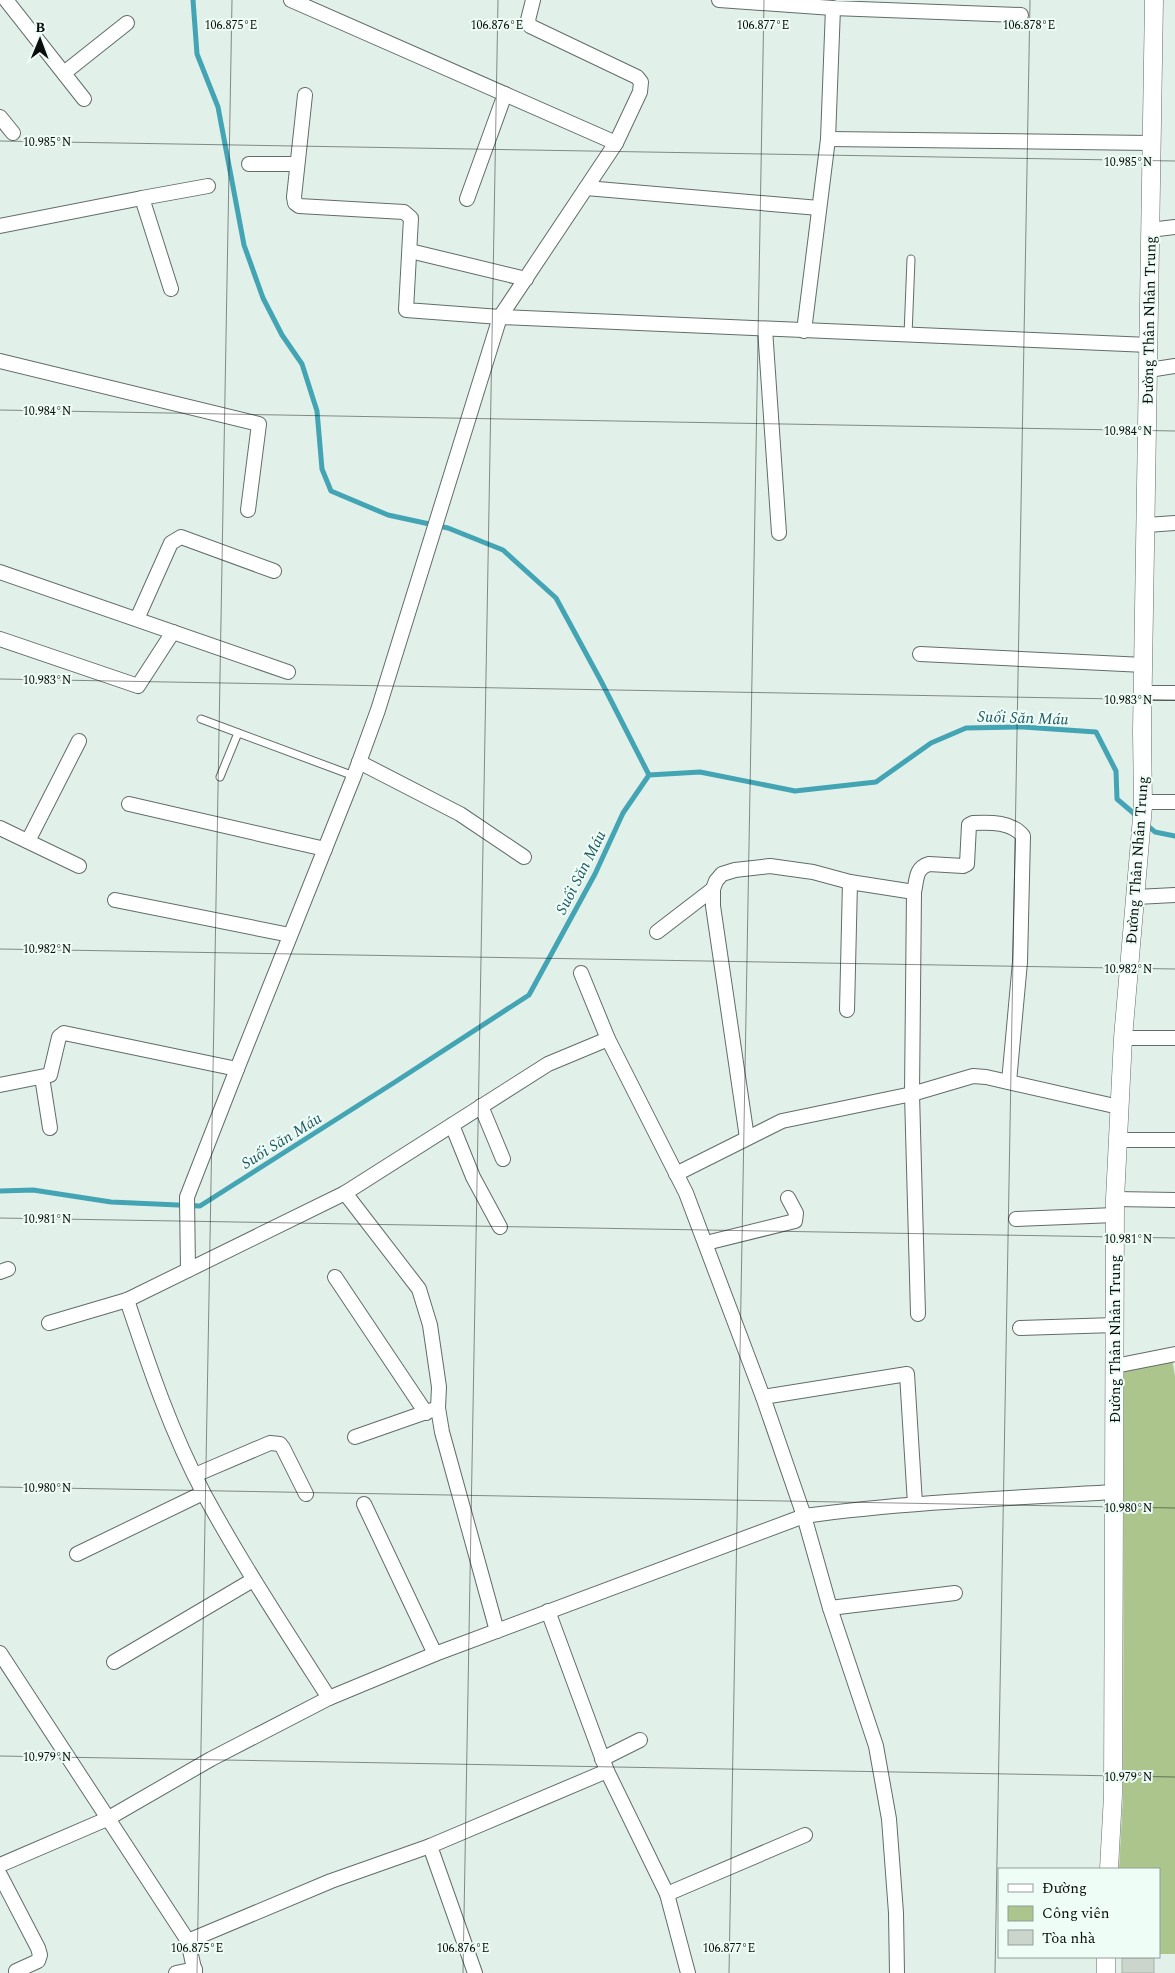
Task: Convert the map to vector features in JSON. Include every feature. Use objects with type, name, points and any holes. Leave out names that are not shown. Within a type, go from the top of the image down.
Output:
[{"type":"street","points":[[6,0],[84,99]]},
{"type":"street","points":[[291,0],[616,143]]},
{"type":"street","points":[[188,1270],[187,1197],[236,1069],[354,776],[378,710],[500,317],[616,143],[640,92],[641,82],[637,77],[530,26],[528,20],[533,0]]},
{"type":"street","points":[[719,0],[834,8],[1021,15]]},
{"type":"street","name":"Đường Thân Nhân Trung","points":[[1109,1868],[1113,1795],[1115,1207],[1123,1038],[1143,804],[1143,693],[1154,0]]},
{"type":"street","points":[[804,331],[828,139],[834,8]]},
{"type":"street","points":[[64,73],[127,23]]},
{"type":"street","points":[[467,200],[506,94]]},
{"type":"street","points":[[305,95],[297,164],[295,203],[300,206],[404,212],[411,218],[406,310],[500,317],[1149,345]]},
{"type":"street","points":[[0,117],[13,133]]},
{"type":"street","points":[[828,139],[1151,143]]},
{"type":"street","points":[[249,164],[297,164]]},
{"type":"street","points":[[0,226],[208,186]]},
{"type":"street","points":[[586,188],[819,208]]},
{"type":"street","points":[[142,198],[171,289]]},
{"type":"street","points":[[1150,230],[1175,227]]},
{"type":"street","points":[[410,251],[526,278]]},
{"type":"street","points":[[764,329],[779,533]]},
{"type":"street","points":[[0,361],[259,424],[248,510]]},
{"type":"street","points":[[1149,370],[1175,366]]},
{"type":"street","points":[[1147,525],[1175,523]]},
{"type":"street","points":[[137,619],[171,544],[175,540],[182,538],[274,571]]},
{"type":"street","points":[[0,572],[288,672]]},
{"type":"street","points":[[0,639],[138,686],[173,632]]},
{"type":"street","points":[[920,654],[1144,665]]},
{"type":"street","points":[[1143,693],[1175,693]]},
{"type":"street","points":[[28,841],[79,741]]},
{"type":"street","points":[[359,762],[460,814],[524,857]]},
{"type":"street","points":[[1143,804],[1175,802]]},
{"type":"street","points":[[129,804],[325,849]]},
{"type":"street","points":[[918,1314],[912,1094],[914,892],[918,870],[924,865],[963,866],[967,864],[970,824],[978,822],[1011,826],[1018,829],[1023,836],[1020,962],[1009,1082]]},
{"type":"street","points":[[0,828],[79,866]]},
{"type":"street","points":[[748,1138],[713,906],[713,889],[716,881],[722,874],[735,870],[770,866],[812,872],[850,882],[914,892]]},
{"type":"street","points":[[847,1010],[850,882]]},
{"type":"street","points":[[657,932],[713,889]]},
{"type":"street","points":[[1136,898],[1175,895]]},
{"type":"street","points":[[115,900],[290,935]]},
{"type":"street","points":[[581,973],[608,1039],[686,1193],[763,1397],[804,1516],[830,1608],[876,1746],[889,1819],[896,1914],[897,1973]]},
{"type":"street","points":[[0,1085],[50,1075],[57,1042],[61,1034],[64,1033],[236,1069]]},
{"type":"street","points":[[1123,1038],[1175,1038]]},
{"type":"street","points":[[48,1323],[127,1300],[345,1193],[548,1064],[608,1039]]},
{"type":"street","points":[[676,1174],[782,1121],[912,1094],[973,1076],[1009,1082],[1119,1108]]},
{"type":"street","points":[[42,1077],[50,1128]]},
{"type":"street","points":[[481,1106],[503,1159]]},
{"type":"street","points":[[452,1125],[473,1177],[500,1227]]},
{"type":"street","points":[[1118,1140],[1175,1140]]},
{"type":"street","points":[[345,1193],[420,1289],[430,1325],[439,1388],[432,1410]]},
{"type":"street","points":[[706,1244],[795,1221],[796,1213],[788,1198]]},
{"type":"street","points":[[1016,1219],[1175,1200]]},
{"type":"street","points":[[335,1277],[432,1410],[442,1432],[496,1631]]},
{"type":"street","points":[[127,1300],[162,1405],[203,1493],[253,1580],[329,1698]]},
{"type":"street","points":[[1020,1328],[1115,1325]]},
{"type":"street","points":[[1115,1366],[1175,1354]]},
{"type":"street","points":[[763,1397],[907,1374],[914,1504]]},
{"type":"street","points":[[355,1437],[432,1410]]},
{"type":"street","points":[[195,1475],[270,1443],[276,1443],[283,1448],[306,1494]]},
{"type":"street","points":[[0,1865],[107,1819],[212,1759],[329,1698],[435,1654],[804,1516],[914,1504],[1114,1492]]},
{"type":"street","points":[[77,1554],[203,1493]]},
{"type":"street","points":[[364,1504],[435,1654]]},
{"type":"street","points":[[114,1662],[253,1580]]},
{"type":"street","points":[[830,1608],[955,1593]]},
{"type":"street","points":[[548,1611],[604,1765],[667,1894],[688,1973]]},
{"type":"street","points":[[2,1662],[188,1941],[195,1971],[176,1973]]},
{"type":"street","points":[[188,1941],[332,1881],[430,1846],[604,1765],[640,1740]]},
{"type":"street","points":[[667,1894],[805,1835]]},
{"type":"street","points":[[430,1846],[475,1973]]},
{"type":"street","points":[[0,1875],[40,1955],[38,1962],[16,1971]]},
{"type":"street","points":[[1106,1958],[1106,1973]]},
{"type":"lane","points":[[908,335],[911,259]]},
{"type":"lane","points":[[201,719],[354,776]]},
{"type":"lane","points":[[220,777],[238,733]]},
{"type":"green space","points":[[1172,1359],[1175,1376],[1175,1954],[1160,1954],[1160,1868],[1119,1868],[1123,1796],[1124,1372]]},
{"type":"building","points":[[1122,1958],[1154,1958],[1154,1973],[1122,1973]]},
{"type":"waterway","points":[[193,0],[197,54],[218,107],[244,245],[263,298],[282,335],[302,364],[317,411],[322,469],[331,491],[388,515],[448,528],[503,550],[556,598],[649,775]]},
{"type":"waterway","name":"Suối Săn Máu","points":[[0,1191],[33,1190],[111,1202],[200,1206],[395,1082],[529,995],[595,874],[623,813],[649,775],[700,772],[795,791],[876,782],[931,743],[966,728],[1023,727],[1096,732],[1116,771],[1117,799],[1138,817]]},
{"type":"waterway","name":"Suối Săn Máu","points":[[1146,824],[1155,832],[1175,836]]}]
